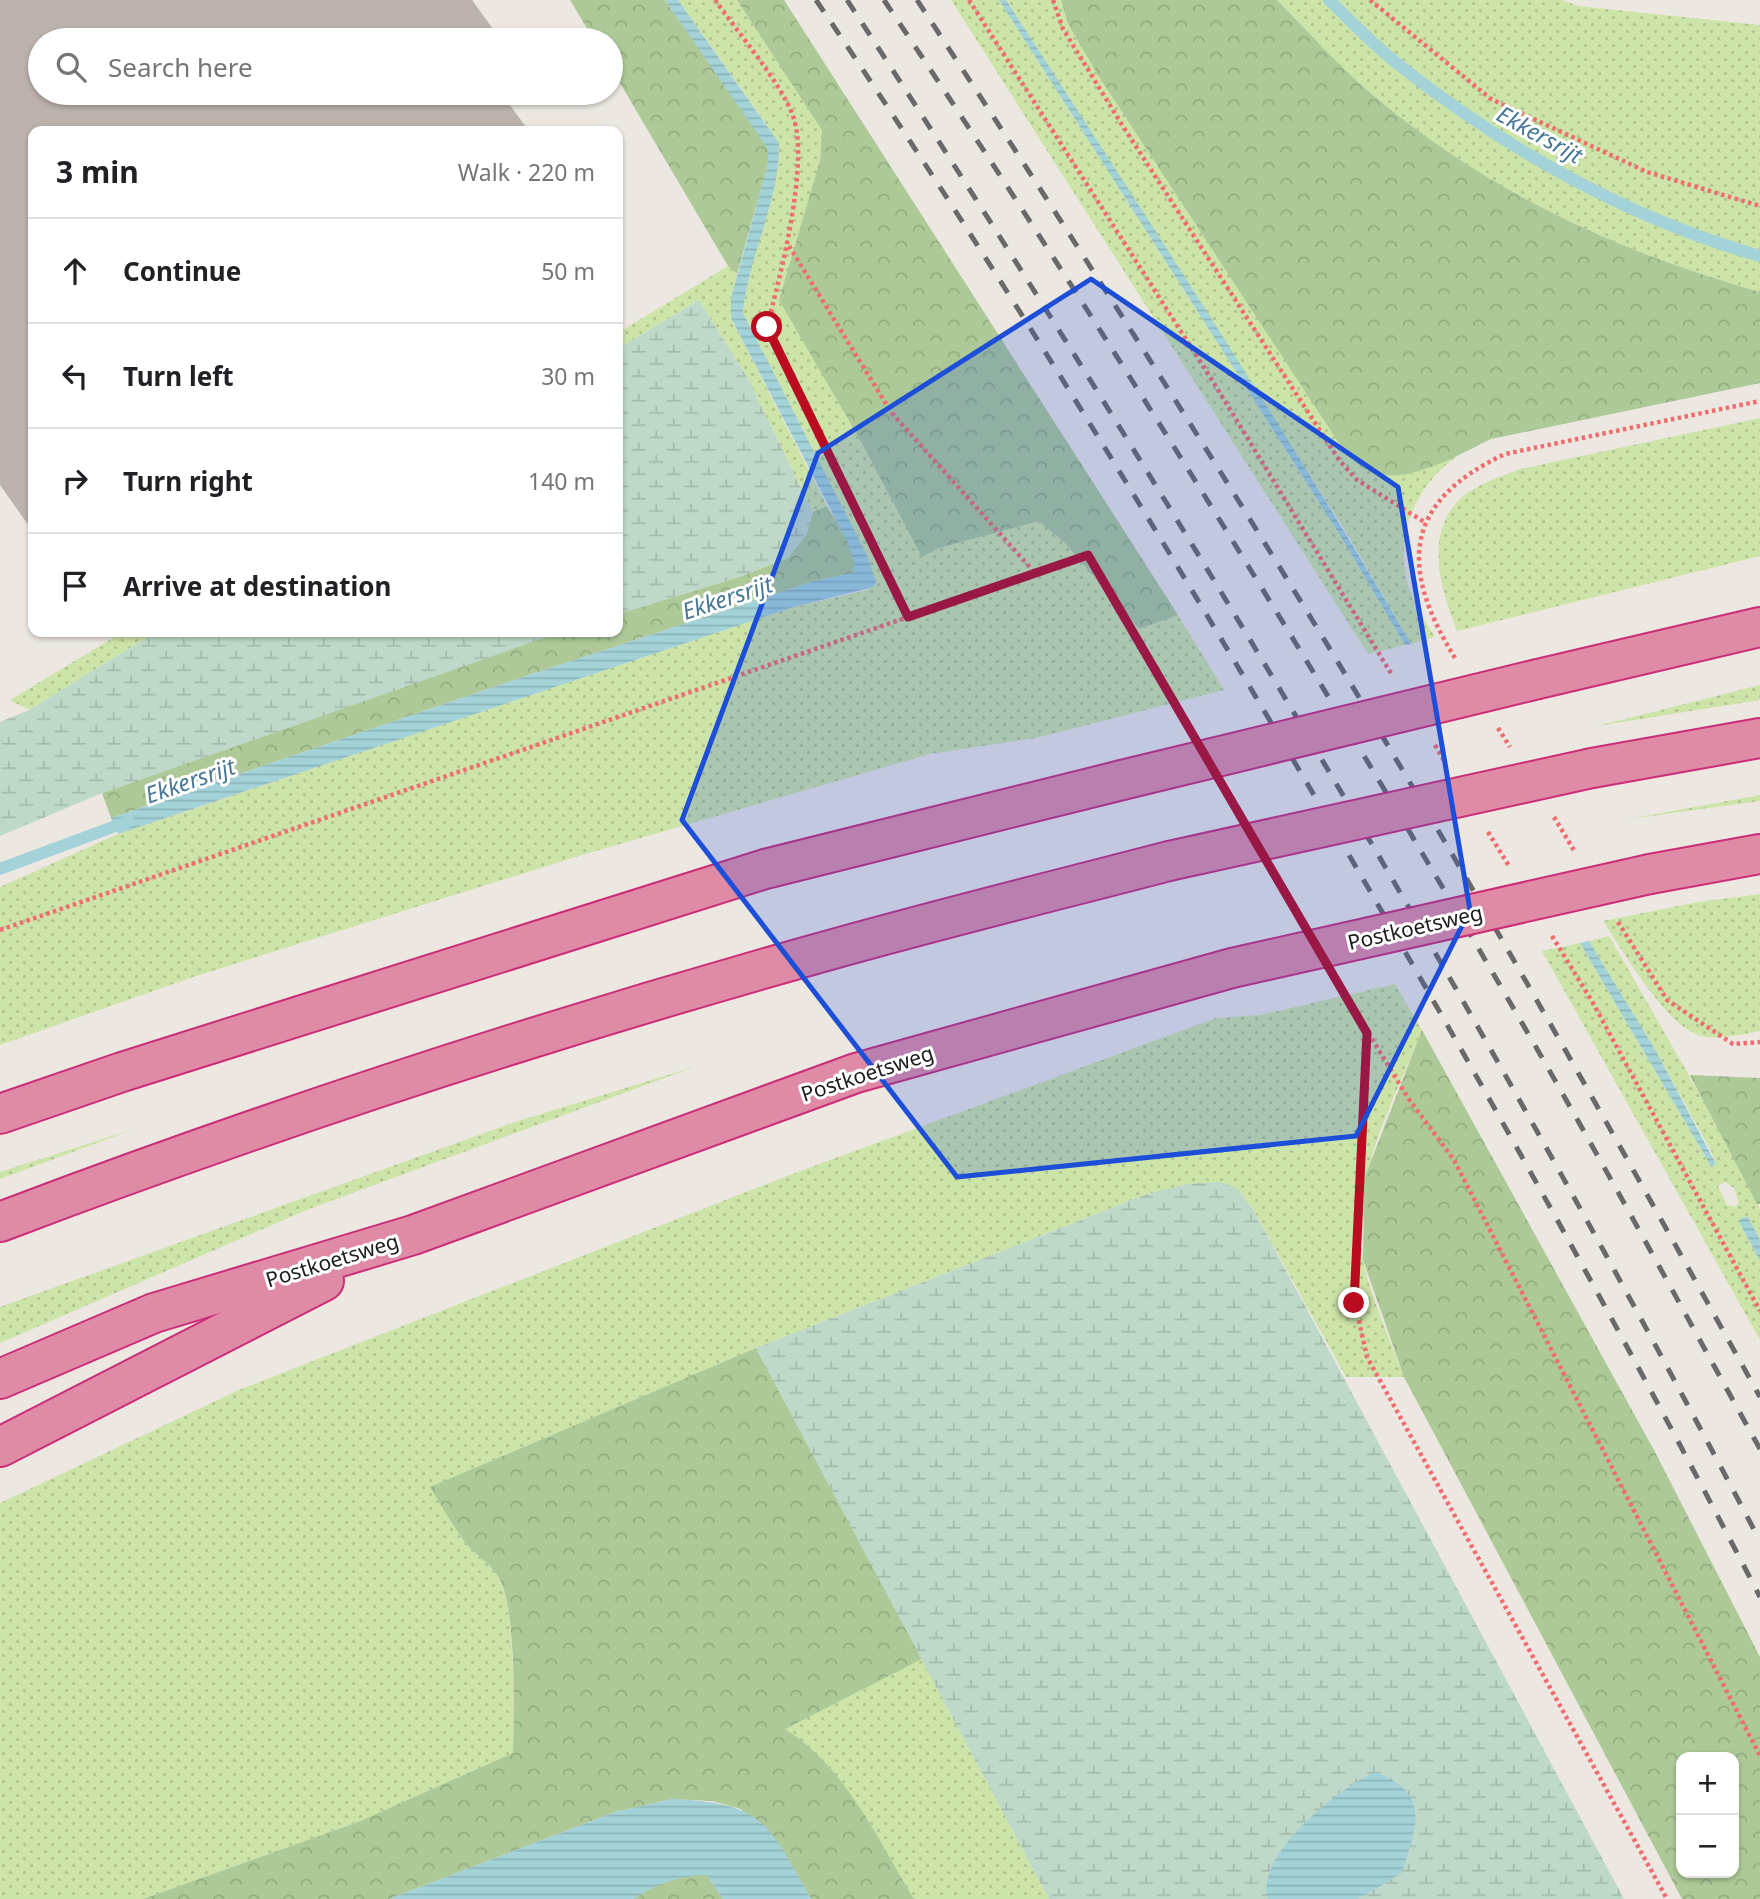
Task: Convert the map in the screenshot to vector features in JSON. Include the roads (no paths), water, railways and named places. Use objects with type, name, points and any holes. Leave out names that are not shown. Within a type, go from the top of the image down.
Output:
[{"type":"highway","points":[[0,1114],[122,1072],[765,869],[1760,626]]},
{"type":"highway","points":[[0,1222],[156,1163],[488,1052],[813,954],[1169,861],[1592,768],[1760,738]]},
{"type":"highway","name":"Postkoetsweg","points":[[0,1378],[154,1313],[413,1235],[856,1073],[1232,968],[1650,874],[1760,855]]},
{"type":"highway","points":[[0,1447],[413,1235]]},
{"type":"water","points":[[665,0],[678,0],[779,143],[774,186],[751,271],[743,313],[866,553],[876,582],[873,587],[790,608],[118,834],[111,818],[526,676],[814,581],[853,573],[854,563],[848,543],[731,318],[731,298],[768,164],[768,149]]},
{"type":"water","points":[[999,0],[1006,0],[1161,240],[1263,400],[1411,644],[1405,645],[1340,535]]},
{"type":"water","points":[[1589,941],[1656,1051],[1716,1164],[1711,1167],[1580,943]]},
{"type":"water","points":[[1748,1217],[1760,1240],[1760,1261],[1739,1222],[1741,1218]]},
{"type":"water","points":[[1375,1772],[1405,1790],[1412,1801],[1415,1826],[1402,1873],[1358,1899],[1268,1899],[1267,1882],[1274,1863],[1286,1844],[1303,1825],[1341,1792]]},
{"type":"water","points":[[672,1799],[727,1806],[746,1812],[760,1822],[773,1835],[811,1899],[723,1899],[707,1875],[668,1882],[633,1899],[389,1899],[615,1812]]},
{"type":"waterway","name":"Ekkersrijt","points":[[1329,0],[1399,65],[1440,96],[1526,153],[1570,178],[1664,222],[1760,256]]},
{"type":"waterway","name":"Ekkersrijt","points":[[0,869],[129,821]]},
{"type":"railway","points":[[816,0],[945,194],[1070,391],[1311,790],[1541,1190],[1760,1597]]},
{"type":"railway","points":[[847,0],[1089,377],[1322,760],[1546,1147],[1760,1541]]},
{"type":"railway","points":[[884,0],[1128,374],[1363,754],[1546,1065],[1760,1449]]},
{"type":"railway","points":[[917,0],[1122,317],[1322,636],[1545,1014],[1760,1397]]}]
